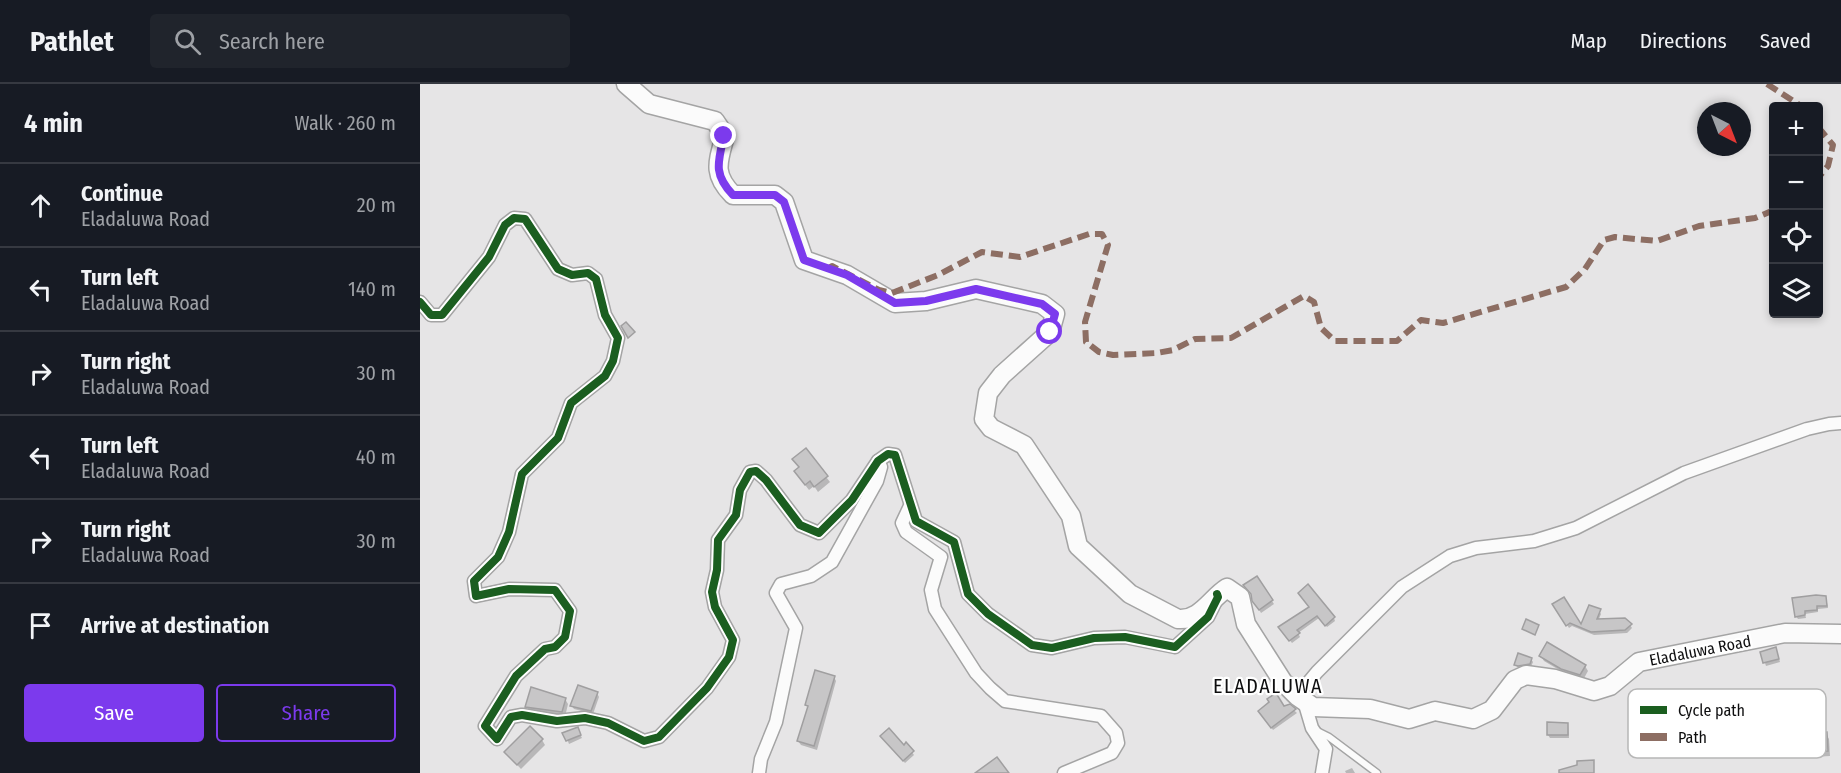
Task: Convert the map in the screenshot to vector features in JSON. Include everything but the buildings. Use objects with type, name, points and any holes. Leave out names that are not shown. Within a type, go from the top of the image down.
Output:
[{"type":"street","points":[[626,84],[649,104],[715,121],[724,136],[718,163],[722,184],[733,195],[775,195],[784,202],[804,260],[847,275],[895,303],[926,301],[976,289],[1042,304],[1055,314],[1050,332],[1002,375],[988,393],[984,418],[992,428],[1024,445],[1071,516],[1078,546],[1130,594],[1178,620],[1187,620],[1204,610],[1217,594],[1227,588],[1240,597],[1246,624],[1283,682],[1301,698],[1312,728],[1326,749],[1322,773]]},
{"type":"street","points":[[420,302],[431,315],[442,315],[489,257],[506,225],[514,218],[525,219],[558,269],[572,275],[588,273],[596,279],[605,315],[618,338],[613,361],[606,376],[571,402],[558,438],[522,474],[509,532],[498,557],[474,581],[476,596],[509,589],[555,590],[570,611],[566,637],[555,647],[545,649],[516,676],[496,705],[485,726],[497,739],[511,717],[522,716],[557,721],[585,718],[608,723],[644,741],[659,737],[707,688],[729,657],[733,640],[715,607],[712,592],[717,570],[718,540],[736,515],[740,490],[750,472],[756,471],[766,480],[800,525],[819,533],[852,500],[878,460],[888,454],[895,455],[916,521],[954,542],[968,594],[988,614],[1032,645],[1052,648],[1094,638],[1125,637],[1175,647],[1208,617],[1218,597],[1217,594]]},
{"type":"street","points":[[1301,698],[1317,672],[1402,587],[1450,556],[1476,548],[1534,541],[1576,528],[1684,473],[1807,429],[1841,423]]},
{"type":"street","points":[[759,773],[761,759],[776,722],[796,627],[776,593],[781,584],[811,576],[832,562],[877,481],[881,467],[878,460]]},
{"type":"street","points":[[910,506],[902,523],[906,532],[941,557],[930,590],[935,609],[976,673],[1005,701],[1101,717],[1116,733],[1118,743],[1112,753],[1064,773]]},
{"type":"street","name":"Eladaluwa Road","points":[[1301,698],[1313,707],[1370,709],[1409,719],[1435,711],[1473,719],[1492,710],[1515,680],[1526,675],[1555,679],[1594,691],[1610,686],[1639,662],[1785,633],[1841,634]]},
{"type":"lane","points":[[1312,728],[1329,737],[1377,773]]},
{"type":"marked path","points":[[1767,84],[1795,102]]},
{"type":"marked path","points":[[1823,133],[1833,145],[1828,166],[1823,172]]},
{"type":"marked path","points":[[827,269],[832,266],[879,290],[892,293],[938,275],[982,252],[1020,257],[1089,234],[1102,234],[1108,245],[1085,322],[1086,342],[1099,352],[1113,355],[1157,353],[1173,350],[1195,339],[1231,338],[1304,296],[1314,302],[1321,328],[1335,341],[1397,341],[1421,320],[1443,323],[1566,287],[1585,269],[1604,240],[1615,237],[1657,241],[1699,226],[1755,218],[1769,212]]},
{"type":"cycle path","points":[[420,302],[431,315],[442,315],[489,257],[505,225],[514,218],[525,219],[558,269],[572,275],[588,273],[596,279],[605,315],[618,338],[613,361],[605,376],[571,403],[558,438],[522,474],[509,532],[498,557],[474,581],[476,596],[509,589],[555,590],[570,611],[565,637],[555,647],[545,649],[516,676],[485,726],[497,739],[511,717],[522,715],[557,721],[585,718],[608,723],[644,741],[659,737],[707,688],[729,657],[733,640],[715,607],[712,592],[717,570],[718,540],[736,515],[740,490],[750,472],[756,471],[766,480],[800,525],[819,533],[852,500],[878,461],[888,454],[895,455],[916,521],[954,542],[968,594],[988,614],[1032,645],[1052,648],[1094,638],[1125,637],[1175,647],[1208,617],[1218,597],[1217,594]]},
{"type":"district","name":"ELADALUWA","points":[[1268,686]]},
{"type":"route","points":[[724,136],[718,163],[722,184],[733,195],[775,195],[784,202],[804,260],[847,275],[895,303],[926,301],[976,289],[1042,304],[1055,314],[1050,332]]}]
